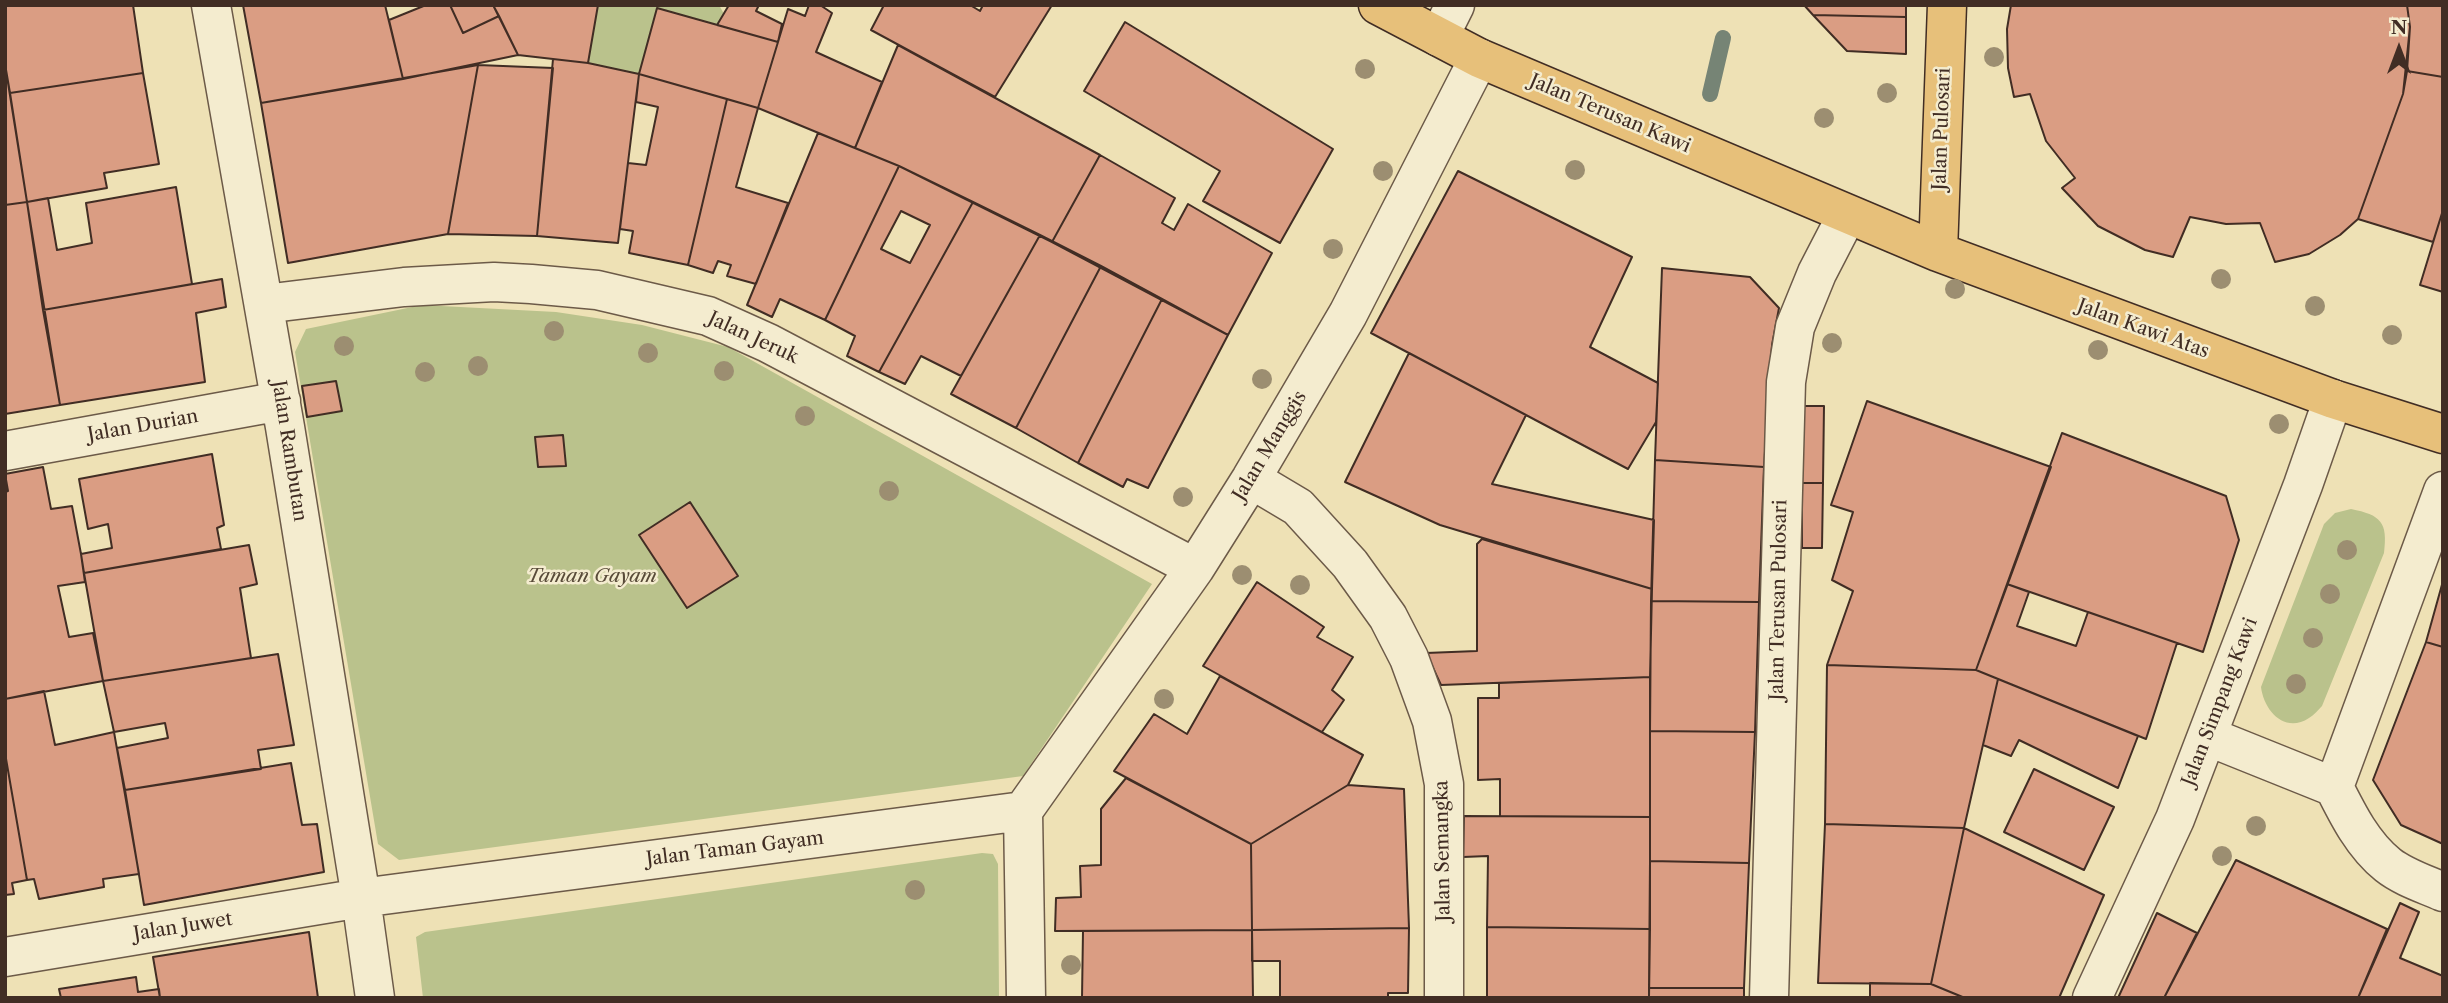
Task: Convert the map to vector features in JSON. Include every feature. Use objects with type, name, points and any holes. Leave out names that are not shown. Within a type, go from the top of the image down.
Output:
[{"type":"main road","name":"Jalan Terusan Kawi","points":[[1378,5],[1447,21],[1479,58],[1847,215]]},
{"type":"main road","name":"Jalan Pulosari","points":[[1938,252],[1947,5]]},
{"type":"main road","name":"Jalan Kawi Atas","points":[[1847,215],[1938,252],[2333,399],[2443,434]]},
{"type":"street","name":"Jalan Rambutan","points":[[211,5],[281,401],[361,898]]},
{"type":"street","name":"Jalan Manggis","points":[[1023,811],[1195,568],[1251,479],[1348,314],[1479,58]]},
{"type":"street","name":"Jalan Terusan Pulosari","points":[[1769,998],[1786,382],[1795,327],[1817,273],[1847,215]]},
{"type":"street","name":"Jalan Jeruk","points":[[264,304],[404,287],[494,282],[597,290],[708,316],[768,342],[1195,568]]},
{"type":"street","name":"Jalan Simpang Kawi","points":[[2092,998],[2175,819],[2303,485],[2333,399]]},
{"type":"street","name":"Jalan Durian","points":[[5,452],[281,401]]},
{"type":"street","name":"Jalan Semangka","points":[[1251,479],[1298,507],[1350,564],[1388,617],[1409,658],[1432,721],[1444,784],[1444,998]]},
{"type":"street","points":[[2334,787],[2443,491]]},
{"type":"street","points":[[2207,736],[2334,787],[2347,815],[2363,839],[2387,864],[2443,892]]},
{"type":"street","points":[[1023,811],[1026,998]]},
{"type":"street","name":"Jalan Taman Gayam","points":[[361,898],[1023,811]]},
{"type":"street","points":[[361,898],[375,998]]},
{"type":"street","name":"Jalan Juwet","points":[[5,957],[361,898]]},
{"type":"green space","points":[[598,5],[719,5],[724,14],[717,25],[657,8],[639,74],[588,63]]},
{"type":"green space","name":"Taman Gayam","points":[[422,305],[556,312],[642,325],[728,347],[1152,584],[1023,776],[399,860],[378,844],[295,352],[306,329]]},
{"type":"green space","points":[[2351,509],[2376,517],[2380,522],[2385,534],[2384,553],[2322,706],[2311,717],[2300,722],[2284,722],[2271,712],[2261,687],[2324,524],[2335,513]]},
{"type":"green space","points":[[982,853],[993,854],[998,864],[999,998],[423,998],[416,937],[425,932]]},
{"type":"building","points":[[5,5],[133,5],[143,73],[10,93],[5,64]]},
{"type":"building","points":[[243,5],[385,5],[403,79],[261,103]]},
{"type":"building","points":[[426,5],[450,5],[463,33],[499,16],[518,55],[403,79],[389,20]]},
{"type":"building","points":[[450,5],[493,5],[499,16],[463,33]]},
{"type":"building","points":[[493,5],[598,5],[588,63],[518,55]]},
{"type":"building","points":[[729,5],[759,5],[756,11],[782,24],[778,42],[717,25]]},
{"type":"building","points":[[809,5],[820,5],[832,13],[816,52],[882,82],[855,148],[758,108],[788,9],[805,16]]},
{"type":"building","points":[[884,5],[970,5],[980,11],[983,5],[1052,5],[995,97],[871,30]]},
{"type":"building","points":[[1804,5],[1906,5],[1906,17],[1813,15]]},
{"type":"building","points":[[2011,5],[2407,5],[2410,27],[2403,94],[2358,219],[2340,235],[2309,254],[2275,262],[2260,223],[2226,224],[2190,217],[2173,257],[2145,250],[2098,226],[2062,188],[2075,178],[2046,141],[2030,94],[2014,97],[2008,68],[2007,29]]},
{"type":"building","points":[[2407,5],[2443,5],[2443,77],[2407,71],[2410,27]]},
{"type":"building","points":[[657,8],[778,42],[758,108],[639,74]]},
{"type":"building","points":[[1813,15],[1906,17],[1906,54],[1847,51]]},
{"type":"building","points":[[1125,22],[1333,149],[1280,243],[1203,201],[1220,171],[1084,91]]},
{"type":"building","points":[[898,45],[1100,155],[1052,242],[899,166],[855,148]]},
{"type":"building","points":[[553,59],[639,74],[618,243],[537,236]]},
{"type":"building","points":[[5,64],[27,202],[5,205]]},
{"type":"building","points":[[478,65],[448,234],[288,263],[261,103]]},
{"type":"building","points":[[478,65],[553,68],[537,236],[448,234]]},
{"type":"building","points":[[2407,71],[2443,77],[2443,210],[2433,242],[2358,219],[2403,94]]},
{"type":"building","points":[[143,73],[159,164],[104,173],[107,188],[27,202],[10,93]]},
{"type":"building","points":[[639,74],[727,99],[688,265],[629,253],[633,231],[620,229],[628,163],[646,165],[658,107],[636,102]]},
{"type":"building","points":[[727,99],[758,108],[736,187],[788,203],[756,284],[727,276],[731,265],[718,261],[713,273],[688,265]]},
{"type":"building","points":[[818,133],[899,166],[825,320],[780,299],[772,317],[747,305]]},
{"type":"building","points":[[1100,155],[1175,198],[1162,223],[1174,230],[1188,204],[1272,253],[1228,335],[1052,242]]},
{"type":"building","points":[[899,166],[973,202],[879,372],[847,356],[855,336],[825,320]],"holes":[[[901,211],[930,225],[910,263],[881,249]]]},
{"type":"building","points":[[1458,171],[1632,257],[1590,347],[1658,383],[1656,422],[1628,469],[1371,333]]},
{"type":"building","points":[[176,187],[192,284],[43,310],[27,202],[48,198],[57,250],[92,243],[86,203]]},
{"type":"building","points":[[27,202],[60,405],[5,414],[5,205]]},
{"type":"building","points":[[973,202],[1040,235],[961,376],[921,356],[905,384],[879,372]]},
{"type":"building","points":[[2443,210],[2443,292],[2420,285]]},
{"type":"building","points":[[1040,235],[1101,266],[1016,428],[951,394]]},
{"type":"building","points":[[1101,266],[1162,299],[1078,463],[1016,428]]},
{"type":"building","points":[[1662,268],[1750,277],[1779,308],[1772,345],[1764,467],[1655,460]]},
{"type":"building","points":[[222,279],[226,307],[196,313],[205,382],[60,405],[43,310]]},
{"type":"building","points":[[1162,299],[1228,335],[1148,488],[1127,479],[1123,487],[1078,463]]},
{"type":"building","points":[[1409,353],[1526,415],[1492,484],[1654,520],[1652,589],[1440,525],[1345,482]]},
{"type":"building","points":[[336,381],[342,411],[307,417],[302,386]]},
{"type":"building","points":[[1867,401],[2051,467],[1976,670],[1827,665],[1853,591],[1832,580],[1853,512],[1831,505]]},
{"type":"building","points":[[1802,406],[1824,406],[1823,483],[1802,483]]},
{"type":"building","points":[[2062,433],[2226,496],[2239,540],[2203,652],[2007,584]]},
{"type":"building","points":[[563,435],[566,466],[538,467],[535,437]]},
{"type":"building","points":[[212,454],[224,525],[217,528],[221,549],[84,573],[81,554],[112,548],[108,524],[88,529],[79,479]]},
{"type":"building","points":[[1655,460],[1764,467],[1759,602],[1651,601]]},
{"type":"building","points":[[43,467],[51,509],[72,506],[81,554],[85,582],[58,586],[69,637],[93,633],[103,681],[5,699],[5,492],[8,491],[5,474]]},
{"type":"building","points":[[1802,483],[1823,483],[1822,548],[1802,548]]},
{"type":"building","points":[[690,502],[738,576],[687,608],[639,535]]},
{"type":"building","points":[[1482,539],[1652,589],[1650,677],[1441,685],[1426,653],[1477,651],[1477,544]]},
{"type":"building","points":[[249,545],[257,584],[240,588],[251,658],[103,681],[84,573]]},
{"type":"building","points":[[2443,581],[2443,647],[2426,642]]},
{"type":"building","points":[[1257,582],[1324,627],[1317,637],[1353,657],[1332,690],[1344,700],[1322,732],[1203,666]]},
{"type":"building","points":[[2007,584],[2029,592],[2017,626],[2076,646],[2088,612],[2177,643],[2146,739],[1976,670]]},
{"type":"building","points":[[1651,601],[1759,602],[1755,732],[1650,731]]},
{"type":"building","points":[[2426,642],[2443,647],[2443,844],[2401,825],[2373,780]]},
{"type":"building","points":[[278,654],[294,745],[258,750],[261,769],[125,790],[117,748],[168,738],[165,723],[114,732],[103,681]]},
{"type":"building","points":[[1827,665],[1976,670],[1998,679],[1964,828],[1825,824]]},
{"type":"building","points":[[1220,676],[1363,755],[1348,785],[1251,844],[1114,771],[1154,714],[1187,734]]},
{"type":"building","points":[[1650,677],[1650,817],[1500,816],[1500,779],[1478,780],[1478,698],[1499,698],[1499,683]]},
{"type":"building","points":[[1998,679],[2138,736],[2118,788],[2019,740],[2011,756],[1983,745]]},
{"type":"building","points":[[44,691],[55,745],[114,732],[139,874],[103,879],[104,887],[39,899],[34,879],[27,880],[5,753],[5,699]]},
{"type":"building","points":[[1650,731],[1755,732],[1749,863],[1650,861]]},
{"type":"building","points":[[5,753],[27,880],[12,883],[14,894],[5,895]]},
{"type":"building","points":[[291,763],[302,825],[317,824],[324,872],[144,905],[125,790]]},
{"type":"building","points":[[2034,769],[2114,807],[2084,870],[2004,832]]},
{"type":"building","points":[[1126,778],[1251,844],[1252,930],[1055,931],[1056,898],[1081,897],[1080,866],[1101,865],[1101,809]]},
{"type":"building","points":[[1348,785],[1404,789],[1409,928],[1252,930],[1251,844]]},
{"type":"building","points":[[1464,816],[1650,817],[1650,929],[1487,927],[1488,856],[1463,857]]},
{"type":"building","points":[[1825,824],[1964,828],[1931,984],[1818,983]]},
{"type":"building","points":[[1964,828],[2104,895],[2059,998],[1965,998],[1931,984]]},
{"type":"building","points":[[2236,860],[2387,929],[2358,998],[2164,998]]},
{"type":"building","points":[[1650,861],[1749,863],[1744,988],[1649,988]]},
{"type":"building","points":[[2400,903],[2419,912],[2400,958],[2443,976],[2443,998],[2358,998]]},
{"type":"building","points":[[2157,913],[2197,933],[2164,998],[2118,998]]},
{"type":"building","points":[[1487,927],[1650,929],[1649,998],[1487,998]]},
{"type":"building","points":[[1409,928],[1408,993],[1388,993],[1388,998],[1280,998],[1280,961],[1252,961],[1252,930]]},
{"type":"building","points":[[1252,930],[1253,998],[1082,998],[1083,931]]},
{"type":"building","points":[[309,932],[318,998],[160,998],[153,957]]},
{"type":"building","points":[[136,977],[138,992],[159,989],[160,998],[61,998],[59,989]]},
{"type":"building","points":[[1870,983],[1931,984],[1960,996],[1870,998]]},
{"type":"building","points":[[1649,988],[1744,988],[1744,998],[1649,998]]},
{"type":"waterway","points":[[1710,94],[1723,38]]}]
